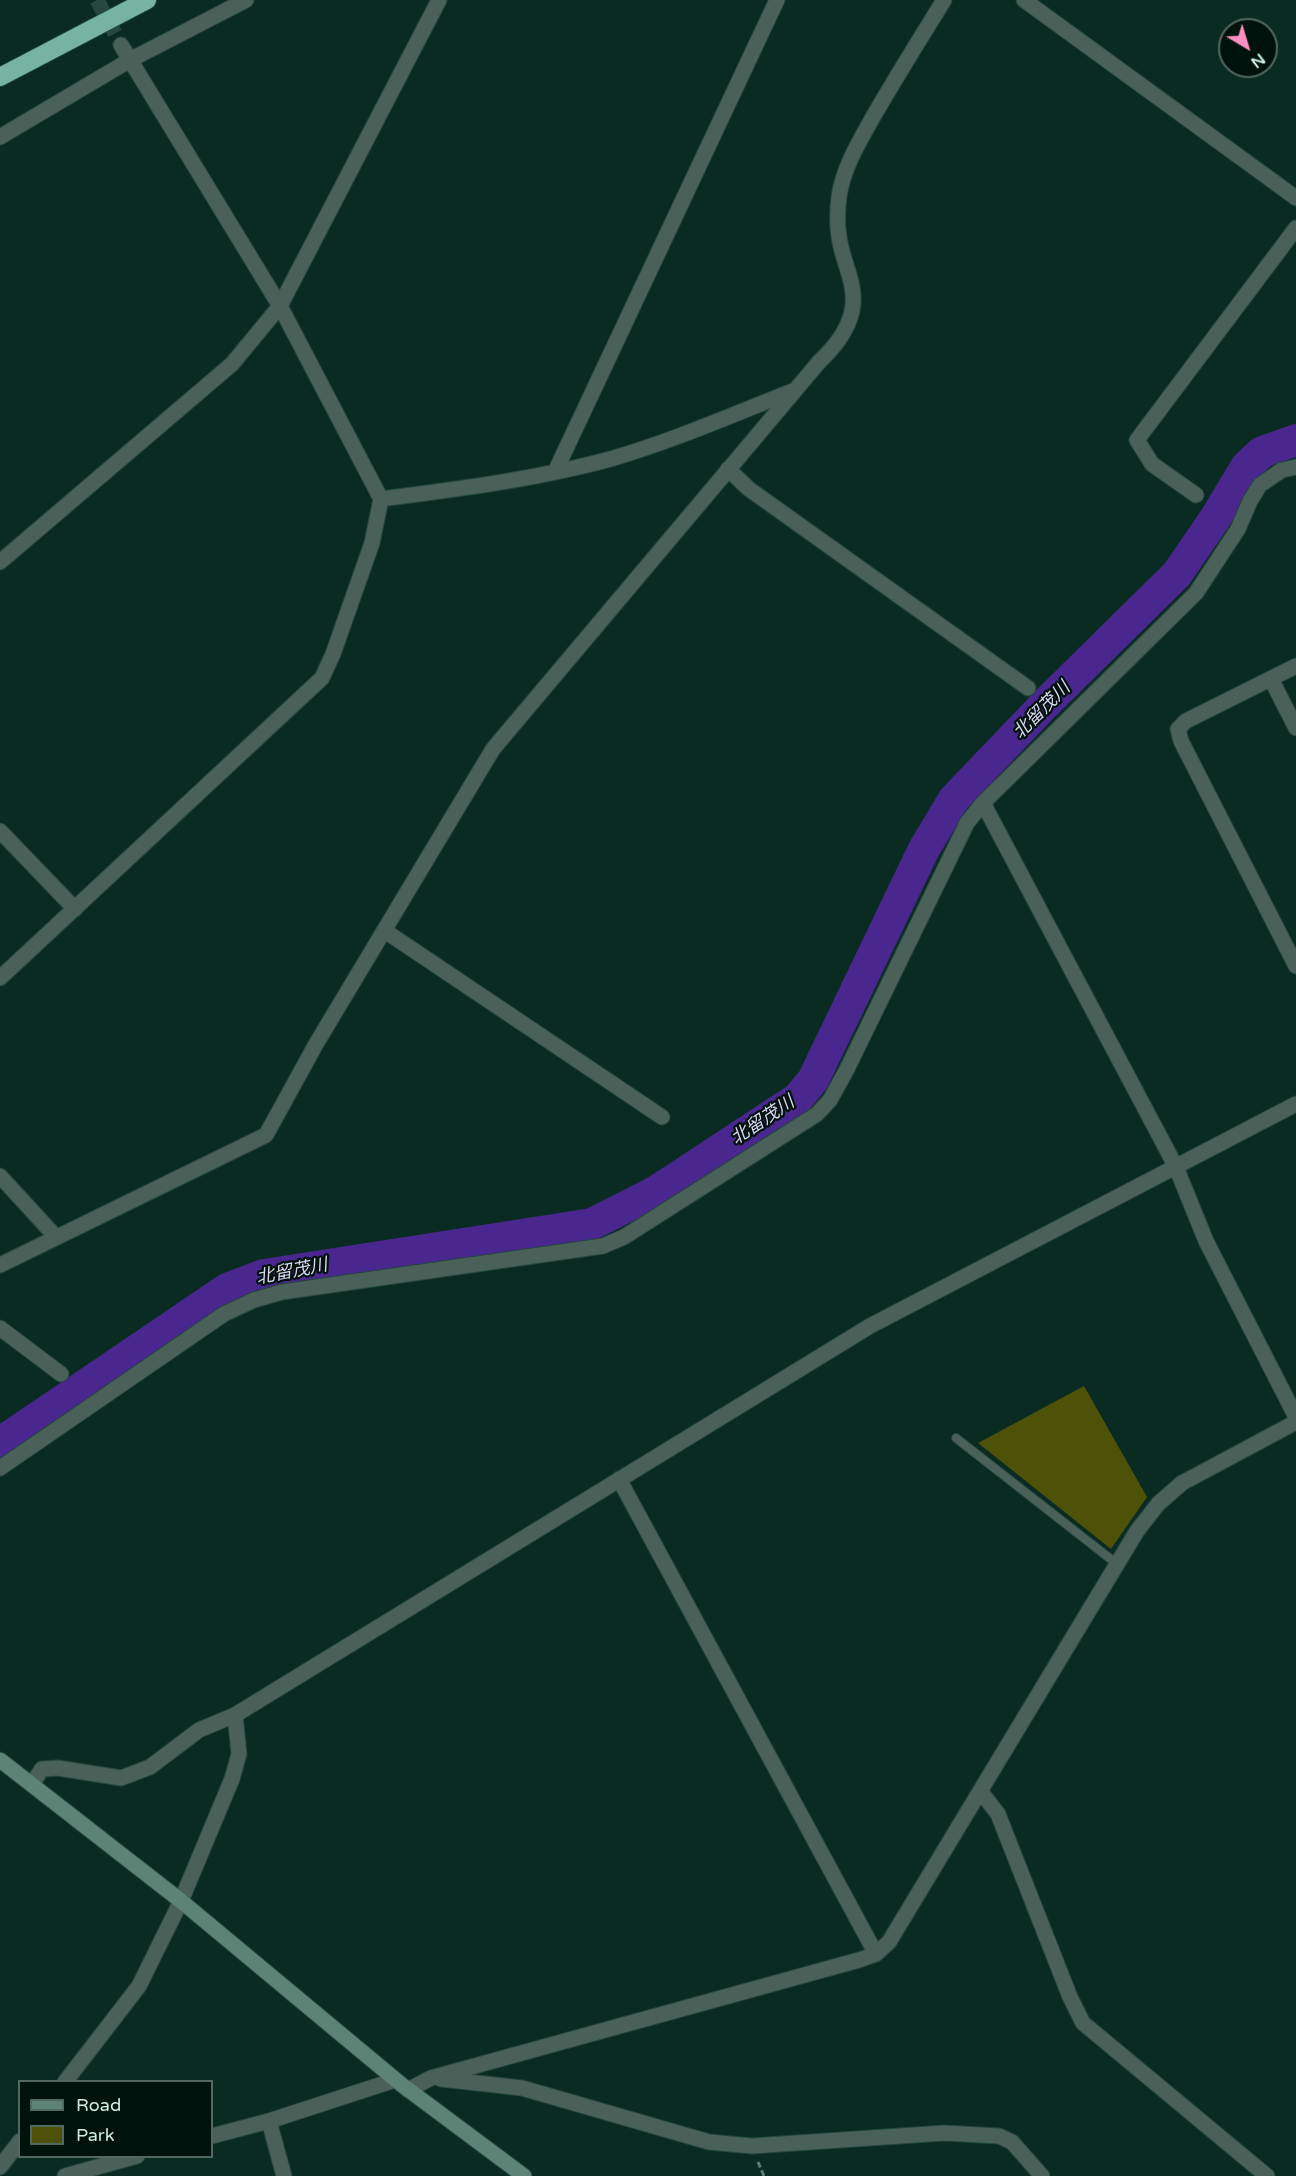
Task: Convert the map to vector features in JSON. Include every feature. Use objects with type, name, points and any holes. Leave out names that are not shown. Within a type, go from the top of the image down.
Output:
[{"type":"highway","points":[[0,77],[147,0]]},
{"type":"street","points":[[0,137],[130,60],[246,0]]},
{"type":"street","points":[[0,562],[232,364],[280,306],[440,0]]},
{"type":"street","points":[[555,472],[777,0]]},
{"type":"street","points":[[0,1265],[266,1135],[300,1071],[493,749],[728,469],[819,362],[834,348],[845,330],[853,305],[852,287],[840,245],[837,219],[839,195],[853,154],[895,78],[944,0]]},
{"type":"street","points":[[1024,0],[1296,198]]},
{"type":"street","points":[[0,978],[322,678],[333,654],[372,543],[381,499],[280,306],[121,45]]},
{"type":"street","points":[[1197,495],[1152,464],[1137,440],[1296,228]]},
{"type":"street","points":[[381,499],[485,486],[615,458],[796,390]]},
{"type":"street","points":[[0,1468],[224,1314],[254,1300],[282,1292],[603,1246],[624,1237],[817,1114],[830,1100],[842,1079],[967,823],[983,803],[1196,593],[1238,529],[1260,485],[1282,470],[1296,467]]},
{"type":"street","points":[[728,469],[749,489],[1028,688]]},
{"type":"street","points":[[1296,666],[1186,721],[1178,729],[1181,741],[1296,966]]},
{"type":"street","points":[[1271,679],[1296,728]]},
{"type":"street","points":[[983,803],[1176,1167],[1206,1241],[1296,1418]]},
{"type":"street","points":[[0,831],[75,909]]},
{"type":"street","points":[[385,930],[662,1117]]},
{"type":"street","points":[[32,1784],[42,1770],[58,1768],[121,1778],[150,1767],[199,1730],[235,1715],[870,1326],[1296,1104]]},
{"type":"street","points":[[0,1176],[56,1237]]},
{"type":"street","points":[[0,1328],[61,1374]]},
{"type":"street","points":[[408,2090],[431,2078],[876,1954],[889,1942],[1137,1531],[1158,1504],[1182,1483],[1296,1422]]},
{"type":"street","points":[[619,1479],[876,1954]]},
{"type":"street","points":[[67,2080],[139,1986],[181,1901],[232,1779],[238,1754],[235,1715]]},
{"type":"street","points":[[0,1760],[181,1901],[395,2080],[524,2176]]},
{"type":"street","points":[[981,1792],[998,1814],[1070,1997],[1083,2023],[1267,2176]]},
{"type":"street","points":[[431,2078],[522,2088],[709,2142],[752,2146],[944,2133],[999,2136],[1012,2142],[1042,2176]]},
{"type":"street","points":[[213,2136],[269,2121],[395,2080]]},
{"type":"street","points":[[269,2121],[284,2176]]},
{"type":"street","points":[[0,2166],[18,2144]]},
{"type":"street","points":[[65,2176],[133,2158]]},
{"type":"lane","points":[[956,1438],[1117,1564]]},
{"type":"green space","points":[[1084,1386],[1147,1497],[1111,1549],[978,1443]]},
{"type":"waterway","name":"北留茂川","points":[[0,1443],[227,1289],[264,1275],[592,1224],[655,1192],[798,1098],[813,1080],[924,849],[954,799],[1045,704],[1177,574],[1216,517],[1246,467],[1262,452],[1296,440]]},
{"type":"tunnel","points":[[97,0],[121,45]]}]
